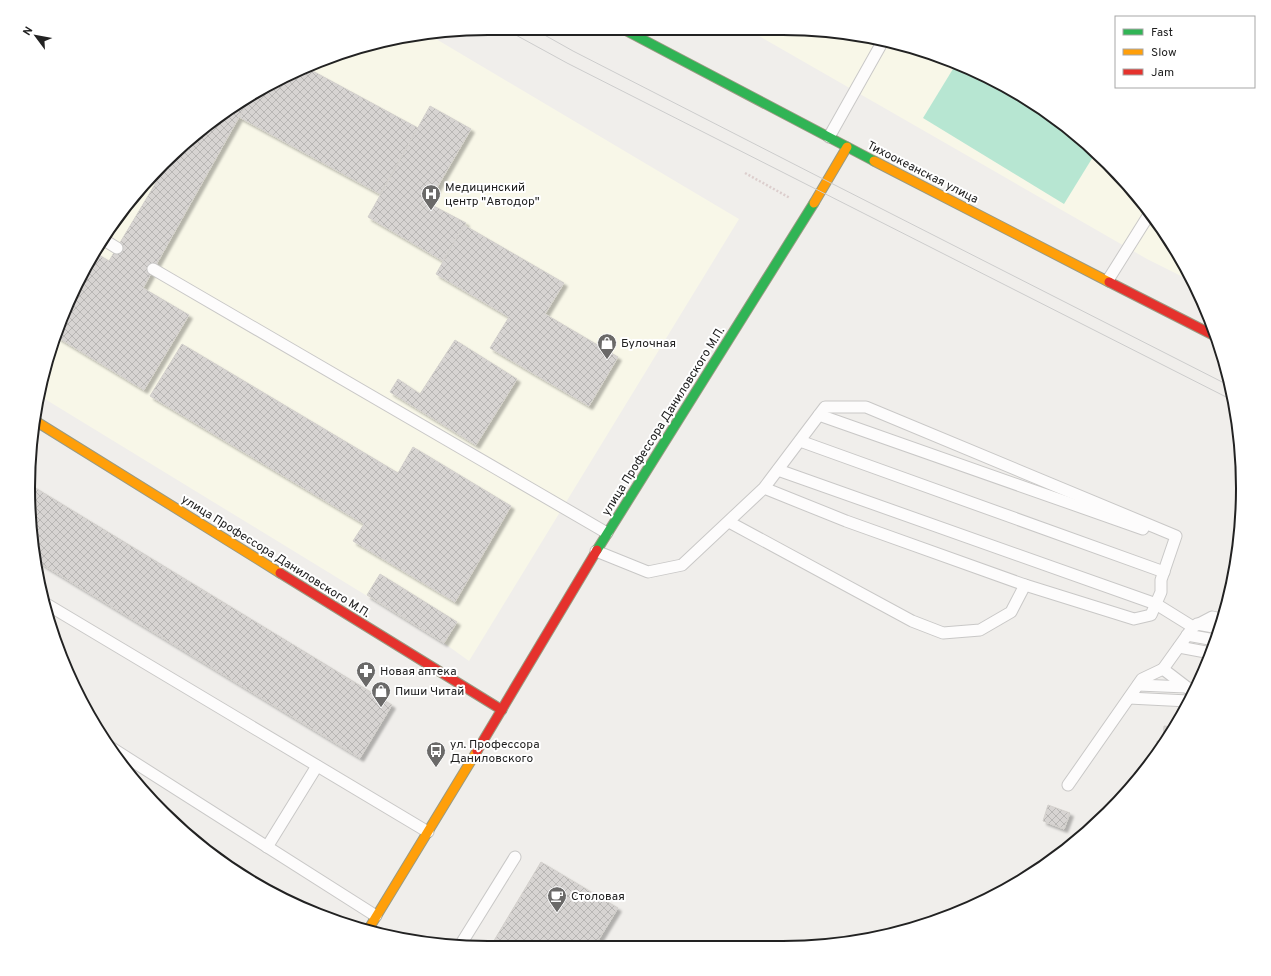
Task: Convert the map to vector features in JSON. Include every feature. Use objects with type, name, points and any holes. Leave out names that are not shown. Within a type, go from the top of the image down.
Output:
[{"type":"main road","name":"Тихоокеанская улица","points":[[634,35],[847,147],[1209,333]]},
{"type":"main road","name":"улица Профессора Даниловского М.П.","points":[[370,926],[502,710],[607,533],[821,192],[847,147]]},
{"type":"main road","name":"улица Профессора Даниловского М.П.","points":[[40,424],[502,710]]},
{"type":"lane","points":[[829,137],[880,46]]},
{"type":"lane","points":[[1108,280],[1147,218]]},
{"type":"lane","points":[[107,242],[118,248]]},
{"type":"lane","points":[[153,269],[607,533]]},
{"type":"lane","points":[[596,552],[648,572],[682,565],[764,488],[825,407],[866,407],[1176,536],[1161,580],[1161,592],[1151,615],[1134,619],[1026,585],[846,521],[764,488]]},
{"type":"lane","points":[[819,415],[1174,540]]},
{"type":"lane","points":[[800,441],[1164,572]]},
{"type":"lane","points":[[778,470],[1156,604],[1192,629],[1211,638]]},
{"type":"lane","points":[[729,522],[912,621],[943,633],[980,630],[1011,612],[1026,585]]},
{"type":"lane","points":[[50,606],[428,832]]},
{"type":"lane","points":[[1068,785],[1142,679],[1162,672],[1192,629],[1212,617],[1217,618]]},
{"type":"lane","points":[[1192,629],[1214,628]]},
{"type":"lane","points":[[1179,647],[1205,652]]},
{"type":"lane","points":[[1162,672],[1188,689]]},
{"type":"lane","points":[[1138,684],[1188,690]]},
{"type":"lane","points":[[1129,698],[1182,701]]},
{"type":"lane","points":[[122,754],[376,916]]},
{"type":"lane","points":[[267,847],[317,766]]},
{"type":"lane","points":[[463,940],[515,857]]},
{"type":"path","points":[[745,173],[790,198]]},
{"type":"shaded area","points":[[757,35],[813,36],[842,39],[900,50],[956,69],[1010,96],[1035,111],[1082,147],[1124,189],[1160,236],[1183,277],[1147,259]]},
{"type":"shaded area","points":[[435,38],[739,219],[469,661],[444,643],[44,399],[50,371],[69,315],[96,261],[111,236],[147,189],[189,147],[236,111],[261,96],[315,69],[371,50]]},
{"type":"green space","points":[[954,68],[1010,96],[1035,111],[1082,147],[1093,158],[1064,204],[923,118]]},
{"type":"building","points":[[312,71],[418,128],[380,194],[239,117],[246,105]]},
{"type":"building","points":[[246,105],[143,288],[189,315],[144,390],[60,339],[69,315],[99,255],[109,261],[160,176],[189,147]]},
{"type":"building","points":[[430,106],[471,129],[428,203],[466,223],[443,261],[368,217]]},
{"type":"building","points":[[464,225],[564,283],[545,314],[618,357],[589,406],[490,348],[509,317],[436,274]]},
{"type":"building","points":[[455,340],[517,379],[476,445],[390,392],[398,379],[420,394]]},
{"type":"building","points":[[182,344],[398,473],[413,447],[511,506],[455,602],[353,541],[364,524],[150,396]]},
{"type":"building","points":[[35,488],[392,705],[360,758],[42,564],[36,518]]},
{"type":"building","points":[[380,574],[457,622],[444,643],[367,595]]},
{"type":"building","points":[[1164,726],[1168,726],[1163,734]]},
{"type":"building","points":[[1048,805],[1070,813],[1064,829],[1043,821]]},
{"type":"building","points":[[541,862],[618,908],[598,941],[494,941]]},
{"type":"tram line","points":[[516,35],[567,63],[1226,397]]},
{"type":"tram line","points":[[544,35],[573,51],[1223,383]]},
{"type":"traffic: fast","points":[[634,35],[874,161]]},
{"type":"traffic: fast","points":[[597,550],[814,203]]},
{"type":"traffic: slow","points":[[814,203],[847,147]]},
{"type":"traffic: slow","points":[[874,161],[1109,282]]},
{"type":"traffic: slow","points":[[40,424],[280,573]]},
{"type":"traffic: slow","points":[[371,926],[477,751]]},
{"type":"traffic: jam","points":[[1109,282],[1209,333]]},
{"type":"traffic: jam","points":[[477,751],[597,550]]},
{"type":"traffic: jam","points":[[280,573],[502,710]]},
{"type":"place","name":"Медицинский центр \"Автодор\"","points":[[431,211]]},
{"type":"place","name":"Булочная","points":[[607,360]]},
{"type":"place","name":"Новая аптека","points":[[366,688]]},
{"type":"place","name":"Пиши Читай","points":[[381,708]]},
{"type":"place","name":"ул. Профессора Даниловского","points":[[436,768]]},
{"type":"place","name":"Столовая","points":[[557,913]]}]
